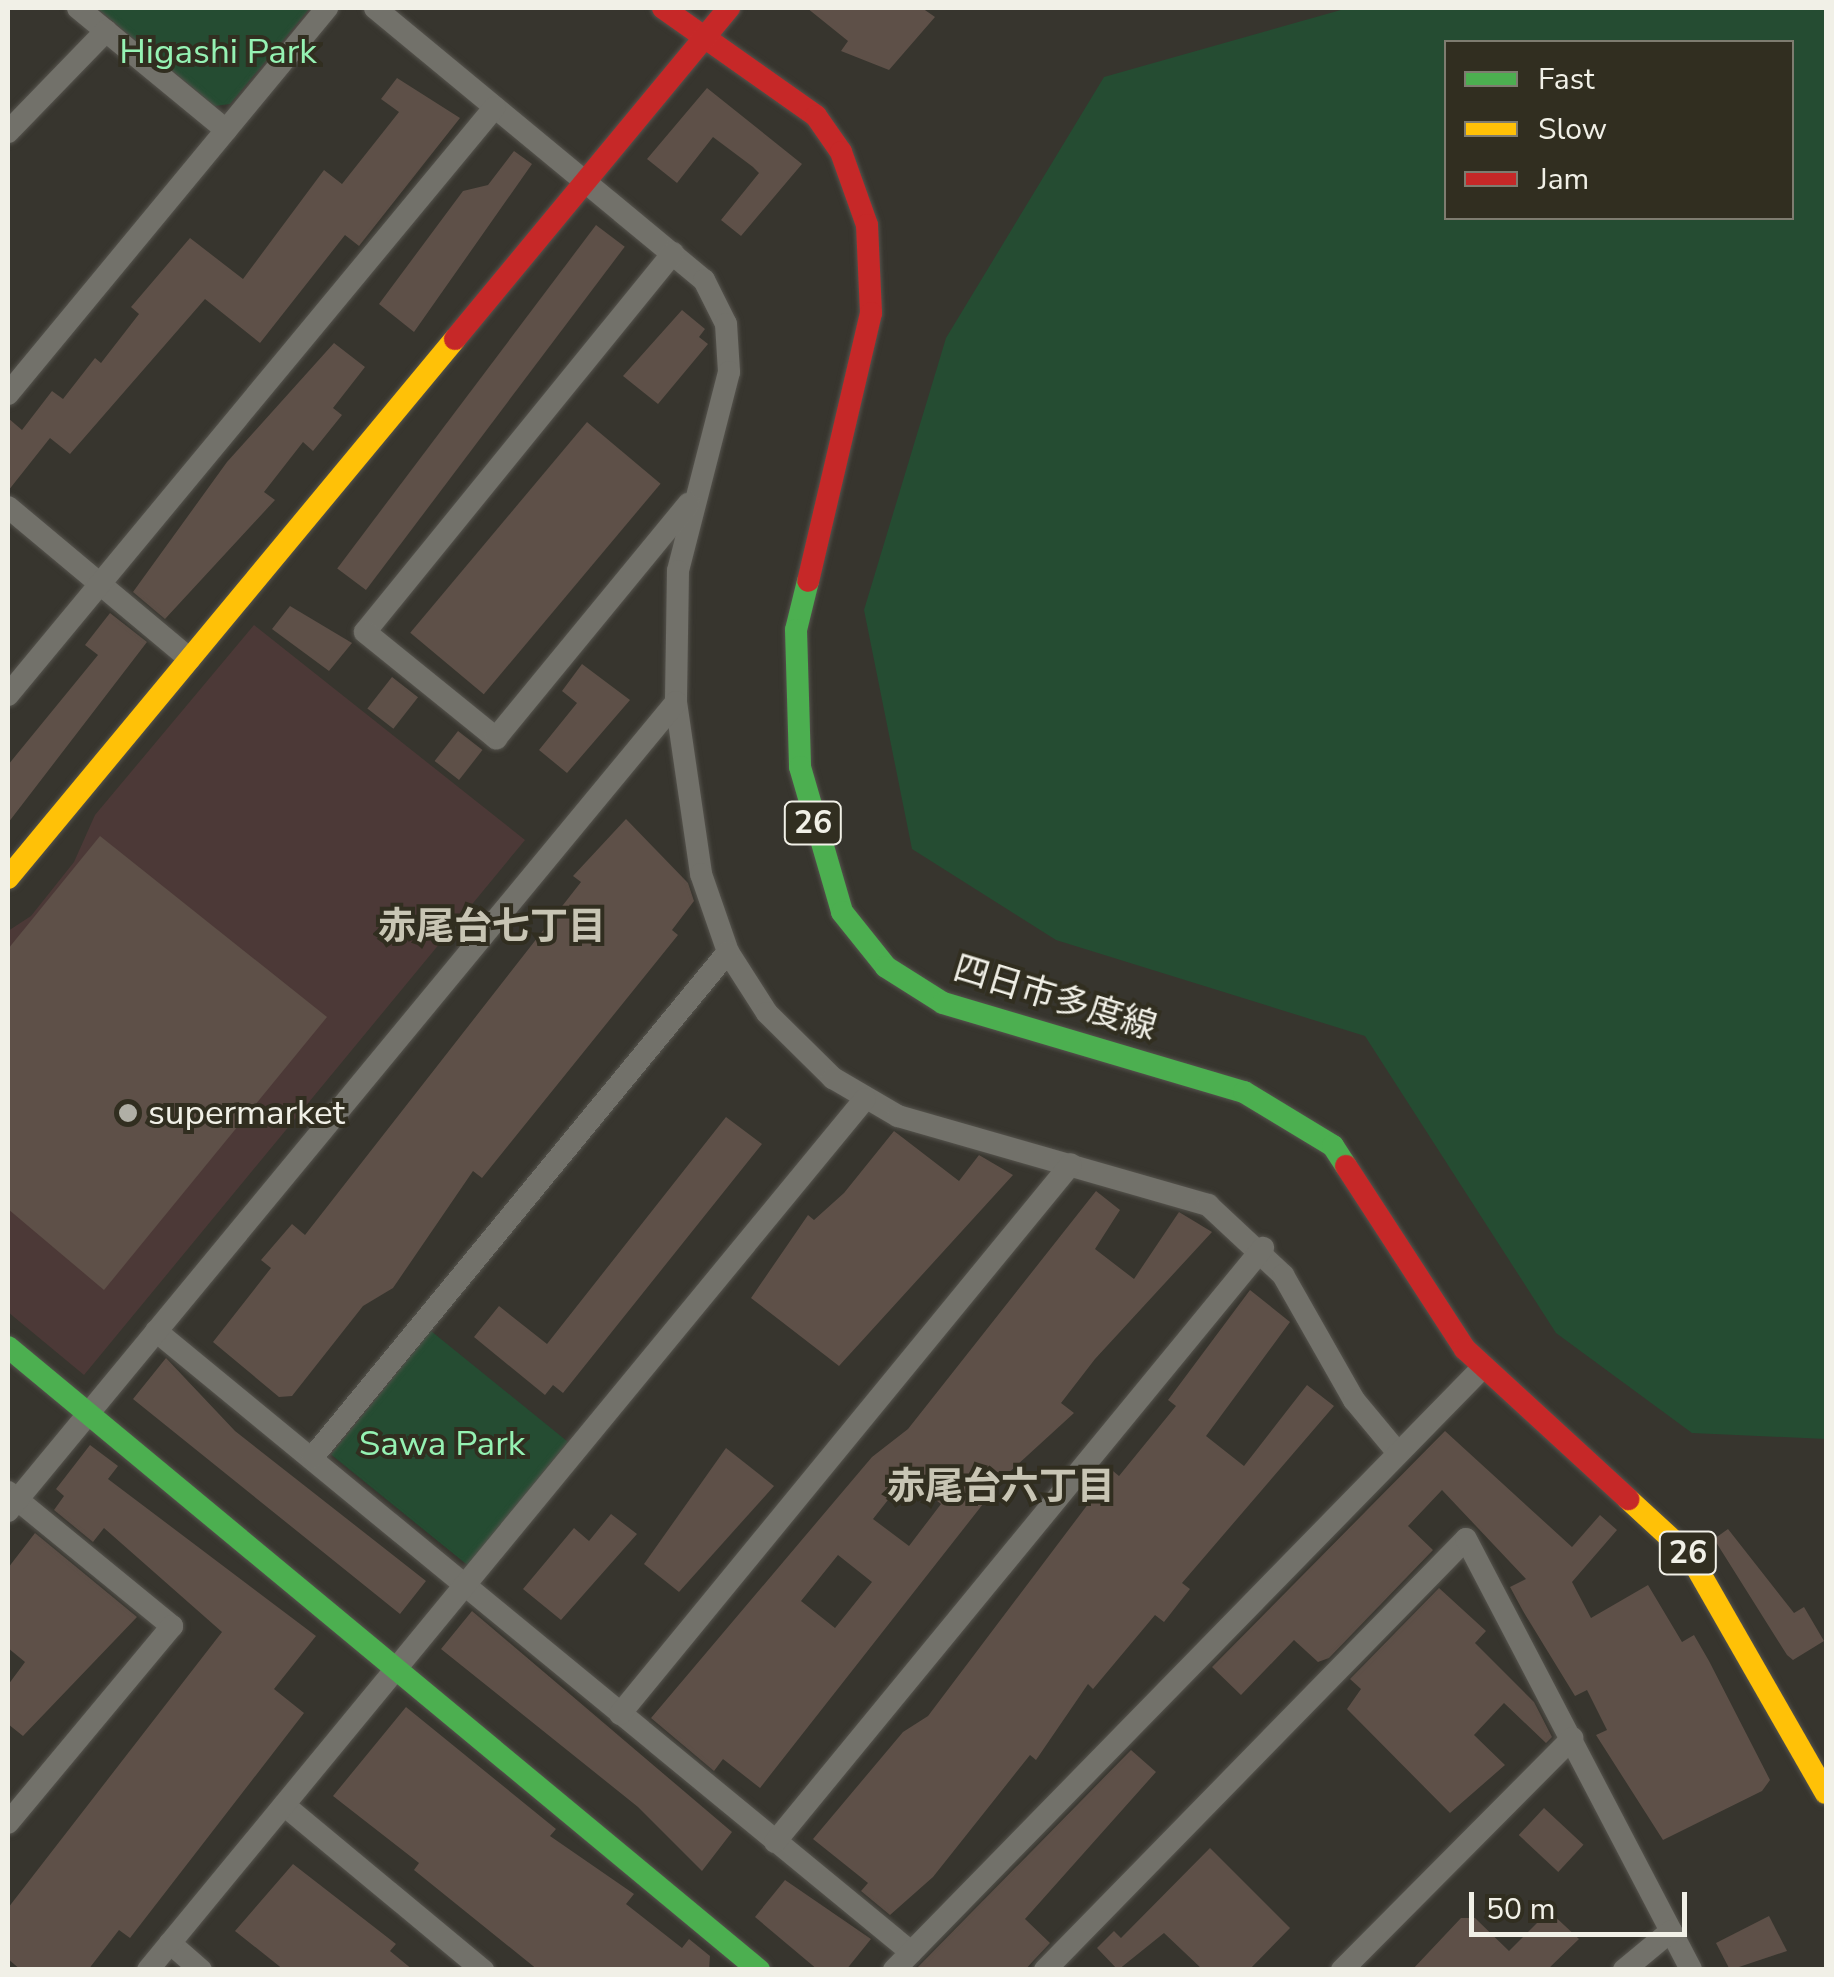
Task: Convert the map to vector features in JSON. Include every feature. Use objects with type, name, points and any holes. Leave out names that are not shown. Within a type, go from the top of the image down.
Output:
[{"type":"main road","name":"四日市多度線","points":[[662,8],[816,116],[842,152],[867,225],[871,313],[809,541],[796,630],[800,767],[842,912],[886,967],[942,1003],[1244,1092],[1306,1123],[1376,1201],[1482,1367],[1690,1556],[1826,1794]]},
{"type":"main road","points":[[8,878],[729,8]]},
{"type":"main road","points":[[8,1347],[759,1970]]},
{"type":"street","points":[[78,8],[226,130]]},
{"type":"street","points":[[8,394],[327,8]]},
{"type":"street","points":[[375,8],[704,280],[731,348],[690,501],[678,570],[676,702],[692,837],[728,952],[781,1032],[864,1099],[1208,1205],[1263,1248],[1354,1400],[1398,1453]]},
{"type":"street","points":[[8,132],[106,31]]},
{"type":"street","points":[[8,695],[495,107]]},
{"type":"street","points":[[673,253],[364,632],[496,738],[690,501]]},
{"type":"street","points":[[8,507],[190,659]]},
{"type":"street","points":[[8,1824],[172,1626],[11,1501],[156,1332],[676,702]]},
{"type":"street","points":[[312,1458],[728,952]]},
{"type":"street","points":[[148,1970],[864,1099]]},
{"type":"street","points":[[620,1714],[1071,1164]]},
{"type":"street","points":[[775,1842],[1263,1248]]},
{"type":"street","points":[[156,1332],[910,1952]]},
{"type":"street","points":[[894,1970],[1482,1367]]},
{"type":"street","points":[[1045,1970],[1466,1539],[1691,1970]]},
{"type":"street","points":[[1342,1970],[1572,1738]]},
{"type":"street","points":[[284,1804],[483,1970]]},
{"type":"street","points":[[1624,1970],[1671,1931]]},
{"type":"street","points":[[170,1944],[201,1970]]},
{"type":"shaded area","points":[[254,625],[525,840],[84,1375],[8,1312],[8,931],[31,916],[74,862],[95,815]]},
{"type":"green space","name":"Higashi Park","points":[[97,8],[310,8],[230,104],[215,106]]},
{"type":"green space","points":[[1348,8],[1826,8],[1826,1439],[1692,1433],[1556,1333],[1365,1036],[1056,940],[912,849],[864,610],[946,338],[1104,77]]},
{"type":"green space","name":"Sawa Park","points":[[431,1331],[568,1442],[468,1565],[331,1455]]},
{"type":"building","points":[[807,8],[922,8],[935,17],[889,70],[841,51],[848,41]]},
{"type":"building","points":[[397,78],[460,118],[359,246],[345,235],[260,343],[205,299],[70,454],[50,438],[8,491],[8,418],[22,430],[52,391],[63,399],[95,358],[101,363],[139,314],[131,307],[190,238],[243,279],[324,170],[342,184],[399,112],[381,99]]},
{"type":"building","points":[[707,88],[802,164],[741,236],[721,220],[759,173],[753,167],[713,137],[677,183],[647,159]]},
{"type":"building","points":[[514,151],[532,164],[414,332],[379,304],[463,191],[488,185]]},
{"type":"building","points":[[596,225],[625,247],[366,590],[337,568]]},
{"type":"building","points":[[682,310],[705,329],[699,337],[708,344],[658,404],[623,376]]},
{"type":"building","points":[[334,343],[365,367],[333,408],[342,415],[313,451],[303,442],[264,492],[275,500],[165,619],[133,592],[227,462]]},
{"type":"building","points":[[587,422],[661,484],[484,694],[410,633]]},
{"type":"building","points":[[290,606],[352,643],[329,671],[272,629]]},
{"type":"building","points":[[110,613],[147,642],[8,823],[8,765],[98,655],[85,645]]},
{"type":"building","points":[[582,664],[630,700],[567,773],[539,750],[577,703],[562,691]]},
{"type":"building","points":[[392,677],[418,697],[393,729],[367,709]]},
{"type":"building","points":[[458,731],[482,750],[459,780],[435,761]]},
{"type":"building","points":[[626,819],[688,883],[694,901],[672,930],[678,935],[482,1178],[473,1171],[393,1288],[363,1306],[292,1396],[279,1397],[213,1342],[271,1268],[261,1260],[292,1224],[305,1235],[581,882],[573,876]]},
{"type":"building","name":"supermarket","points":[[100,836],[327,1017],[104,1290],[8,1209],[8,949]]},
{"type":"building","points":[[726,1117],[762,1144],[563,1393],[553,1385],[545,1395],[474,1337],[499,1306],[547,1344]]},
{"type":"building","points":[[894,1131],[959,1181],[979,1155],[1013,1175],[839,1366],[751,1298],[808,1215],[814,1220],[844,1193]]},
{"type":"building","points":[[1096,1191],[1120,1210],[1095,1249],[1134,1279],[1179,1212],[1212,1232],[1095,1359],[1061,1403],[1074,1413],[1005,1476],[760,1788],[723,1759],[714,1771],[651,1718],[872,1457],[908,1429]],"holes":[[[906,1477],[941,1504],[909,1546],[873,1519]],[[838,1555],[872,1582],[835,1628],[801,1601]]]},
{"type":"building","points":[[1250,1290],[1290,1322],[1206,1436],[1244,1466],[1307,1385],[1334,1406],[1182,1583],[1190,1589],[1164,1622],[1155,1615],[1093,1689],[1088,1684],[1036,1760],[1030,1755],[933,1877],[890,1915],[861,1891],[868,1883],[813,1839],[903,1732],[928,1716],[1113,1471],[1119,1476],[1176,1406],[1168,1400]]},
{"type":"building","points":[[166,1358],[235,1431],[426,1581],[400,1614],[133,1399]]},
{"type":"building","points":[[1445,1431],[1572,1547],[1600,1515],[1617,1530],[1572,1582],[1591,1618],[1648,1585],[1682,1642],[1694,1635],[1709,1661],[1770,1780],[1762,1791],[1663,1840],[1596,1735],[1607,1730],[1587,1690],[1575,1696],[1510,1587],[1526,1579],[1442,1490],[1408,1526],[1433,1550],[1329,1658],[1318,1662],[1294,1640],[1241,1695],[1212,1667]]},
{"type":"building","points":[[90,1445],[118,1466],[108,1479],[316,1636],[274,1689],[304,1713],[130,1938],[119,1930],[88,1970],[21,1970],[8,1959],[8,1908],[222,1632],[104,1528],[93,1542],[54,1510],[64,1496],[56,1489]]},
{"type":"building","points":[[726,1448],[774,1486],[679,1592],[644,1564]]},
{"type":"building","points":[[611,1514],[637,1534],[561,1620],[523,1589],[574,1528],[589,1541]]},
{"type":"building","points":[[1728,1529],[1794,1613],[1804,1607],[1824,1641],[1793,1660],[1787,1655],[1714,1539]]},
{"type":"building","points":[[35,1533],[137,1617],[23,1736],[8,1724],[8,1685],[25,1662],[8,1648],[8,1568]]},
{"type":"building","points":[[1439,1588],[1486,1631],[1475,1643],[1534,1702],[1552,1737],[1546,1743],[1504,1703],[1474,1735],[1505,1765],[1450,1813],[1347,1709],[1361,1689],[1350,1679]]},
{"type":"building","points":[[472,1611],[732,1832],[702,1871],[638,1807],[441,1649]]},
{"type":"building","points":[[406,1707],[556,1829],[550,1836],[634,1894],[626,1904],[682,1948],[689,1939],[710,1956],[709,1970],[538,1970],[414,1870],[419,1863],[333,1796]]},
{"type":"building","points":[[1131,1750],[1156,1772],[1025,1919],[1050,1943],[1025,1970],[915,1970]]},
{"type":"building","points":[[1544,1808],[1583,1845],[1558,1872],[1519,1835]]},
{"type":"building","points":[[1210,1848],[1290,1928],[1249,1970],[1203,1970],[1164,1933],[1118,1970],[1097,1948],[1114,1931],[1121,1938]]},
{"type":"building","points":[[293,1864],[396,1944],[390,1951],[413,1970],[284,1970],[235,1931]]},
{"type":"building","points":[[785,1880],[871,1939],[846,1970],[818,1970],[755,1917]]},
{"type":"building","points":[[1549,1911],[1579,1939],[1547,1970],[1412,1970],[1461,1918],[1475,1918],[1509,1951]]},
{"type":"building","points":[[1769,1916],[1787,1951],[1730,1970],[1716,1943]]},
{"type":"traffic: fast","points":[[808,581],[796,630],[800,767],[842,912],[886,967],[943,1003],[1244,1092],[1333,1146],[1346,1166]]},
{"type":"traffic: fast","points":[[8,1347],[759,1970]]},
{"type":"traffic: slow","points":[[8,878],[455,339]]},
{"type":"traffic: slow","points":[[1628,1499],[1690,1556],[1826,1793]]},
{"type":"traffic: jam","points":[[663,8],[816,116],[841,152],[867,225],[871,313],[808,581]]},
{"type":"traffic: jam","points":[[455,339],[729,8]]},
{"type":"traffic: jam","points":[[1346,1166],[1465,1349],[1628,1499]]},
{"type":"place","name":"supermarket","points":[[128,1113]]},
{"type":"district","name":"赤尾台七丁目","points":[[492,927]]},
{"type":"district","name":"赤尾台六丁目","points":[[1001,1487]]}]
